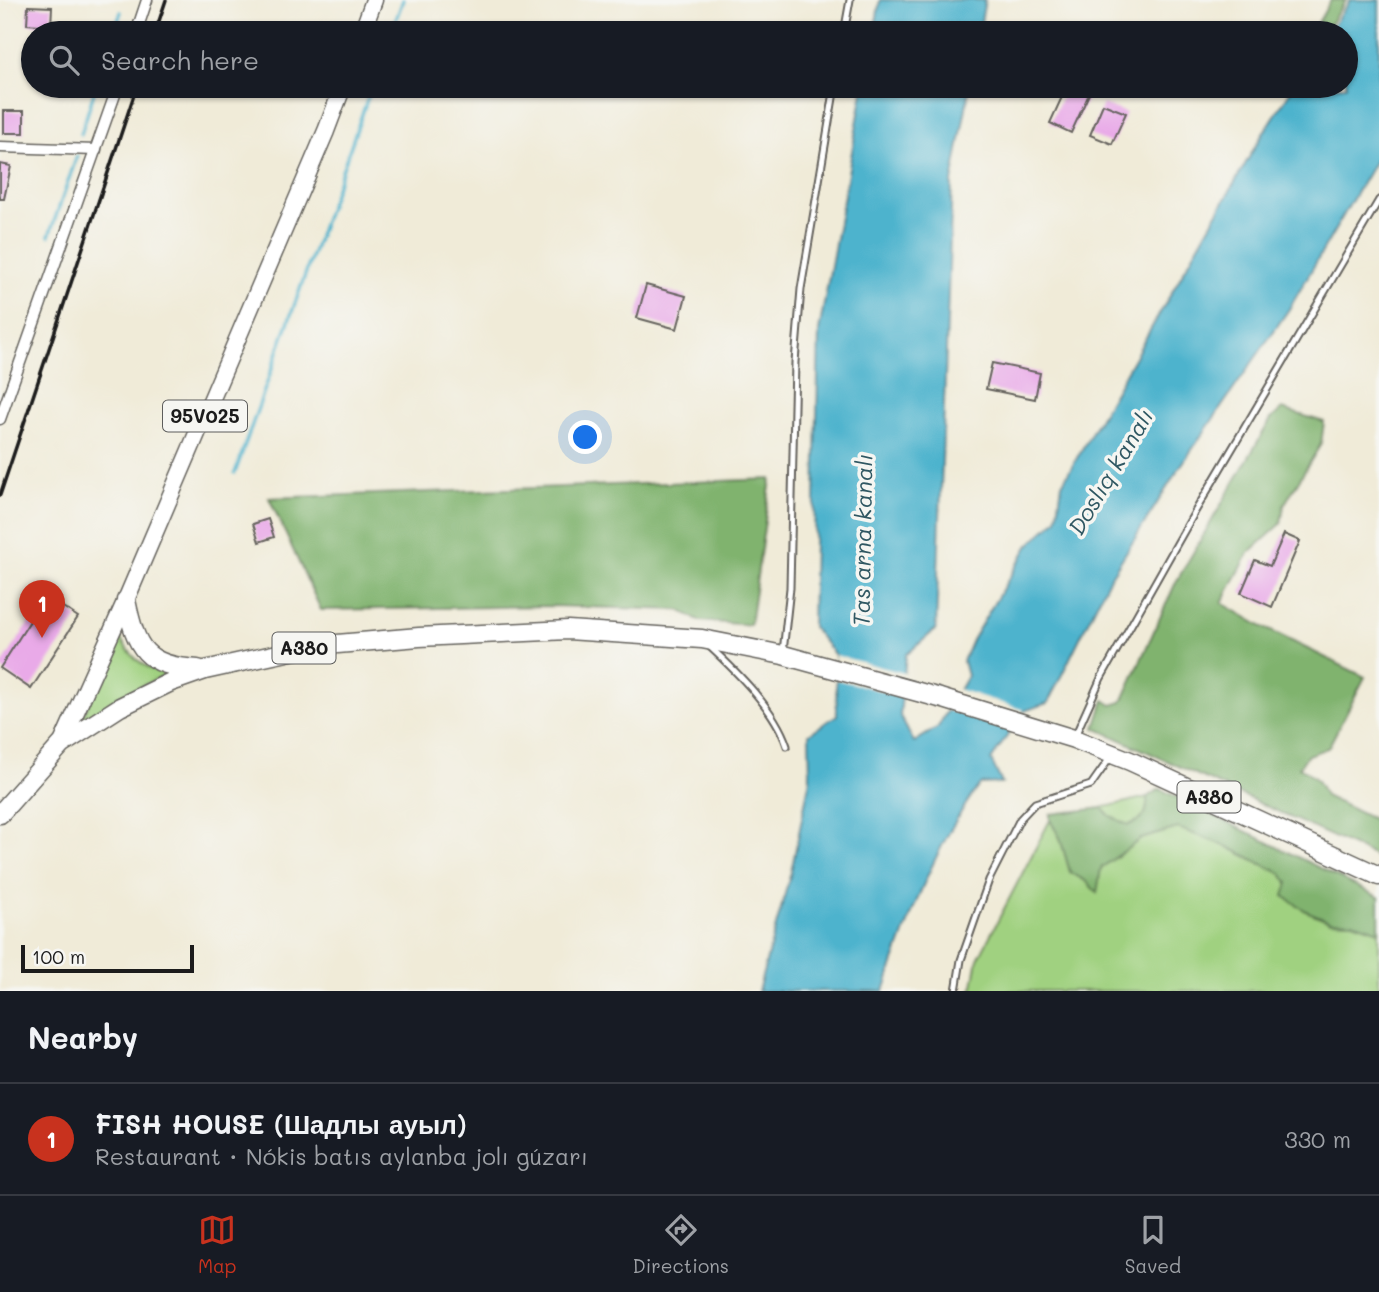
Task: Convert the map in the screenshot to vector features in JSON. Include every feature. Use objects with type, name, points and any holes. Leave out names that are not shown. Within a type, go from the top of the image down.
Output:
[{"type":"highway","points":[[126,600],[132,628],[141,646],[153,659],[173,668],[205,670]]},
{"type":"highway","name":"A380","points":[[0,814],[61,745],[121,707],[171,682],[205,670],[314,646],[419,636],[568,630],[702,639],[783,655],[1036,727],[1112,754],[1379,876]]},
{"type":"main road","points":[[366,21],[374,0]]},
{"type":"main road","name":"95V025","points":[[61,745],[126,600],[338,98]]},
{"type":"street","points":[[139,21],[145,0]]},
{"type":"street","points":[[0,419],[114,98]]},
{"type":"street","points":[[0,147],[96,150]]},
{"type":"lane","points":[[846,21],[850,0]]},
{"type":"lane","points":[[783,655],[790,588],[795,362],[801,289],[833,98]]},
{"type":"lane","points":[[1074,739],[1101,678],[1189,522],[1379,201]]},
{"type":"lane","points":[[702,639],[737,672],[782,730],[787,746]]},
{"type":"lane","points":[[956,991],[961,960],[989,880],[1020,819],[1035,803],[1091,785],[1112,754]]},
{"type":"green space","points":[[1331,0],[1346,0],[1332,21],[1319,21]]},
{"type":"green space","points":[[1282,409],[1324,422],[1321,444],[1284,505],[1281,524],[1249,553],[1222,603],[1263,627],[1365,677],[1328,748],[1308,755],[1299,767],[1315,778],[1325,796],[1379,822],[1379,858],[1095,728],[1104,700],[1112,705],[1122,702],[1176,582],[1271,419]]},
{"type":"green space","points":[[771,479],[750,625],[700,621],[679,610],[551,606],[321,610],[269,498]]},
{"type":"green space","points":[[119,636],[139,661],[167,675],[119,696],[79,725]]},
{"type":"green space","points":[[1160,789],[1379,897],[1379,931],[1353,922],[1330,921],[1306,911],[1284,896],[1288,883],[1282,874],[1228,847],[1178,828],[1141,839],[1101,868],[1097,893],[1087,882],[1070,872],[1050,814],[1102,808],[1110,816],[1128,825],[1141,818],[1146,812],[1147,797]]},
{"type":"green space","points":[[1147,797],[1379,912],[1379,991],[972,991],[978,959],[1050,820]]},
{"type":"water","points":[[880,0],[985,0],[981,21],[876,21]]},
{"type":"water","points":[[1350,0],[1379,0],[1379,154],[1289,309],[1178,470],[1108,581],[1048,703],[1024,711],[991,760],[1002,783],[980,784],[949,832],[924,883],[884,991],[758,991],[791,872],[810,779],[809,734],[837,715],[835,655],[812,627],[819,331],[862,98],[968,98],[952,182],[936,629],[906,655],[900,716],[914,742],[938,727],[967,676],[963,661],[972,640],[1029,545],[1057,519],[1062,484],[1259,140],[1286,98],[1358,98],[1358,21],[1336,21]]},
{"type":"pier","points":[[835,655],[908,674],[906,697],[834,679]]},
{"type":"pier","points":[[955,688],[1024,710],[1011,730],[944,709]]},
{"type":"building","points":[[28,6],[52,7],[51,21],[27,21]]},
{"type":"building","points":[[1061,98],[1087,98],[1071,133],[1050,123]]},
{"type":"building","points":[[1103,104],[1126,113],[1112,144],[1090,135]]},
{"type":"building","points":[[4,111],[24,111],[24,133],[4,133]]},
{"type":"building","points":[[0,164],[11,166],[4,199],[0,199]]},
{"type":"building","points":[[646,285],[686,296],[677,329],[637,318]]},
{"type":"building","points":[[992,363],[1040,373],[1035,399],[986,389]]},
{"type":"building","points":[[268,519],[274,537],[259,542],[253,524]]},
{"type":"building","points":[[1284,534],[1300,541],[1272,607],[1241,593],[1255,560],[1270,566]]},
{"type":"building","points":[[46,596],[78,617],[31,689],[0,668]]},
{"type":"waterway","points":[[395,21],[403,0]]},
{"type":"waterway","points":[[118,21],[121,12]]},
{"type":"waterway","points":[[81,134],[92,98]]},
{"type":"waterway","points":[[235,473],[368,98]]},
{"type":"waterway","points":[[49,236],[77,156]]},
{"type":"railway","points":[[159,21],[166,0]]},
{"type":"railway","points":[[0,495],[133,98]]},
{"type":"place","name":"FISH HOUSE (Шадлы ауыл)","points":[[42,638]]},
{"type":"water label","name":"Doslıq kanalı","points":[[1111,472]]},
{"type":"water label","name":"Tas arna kanalı","points":[[863,540]]}]
